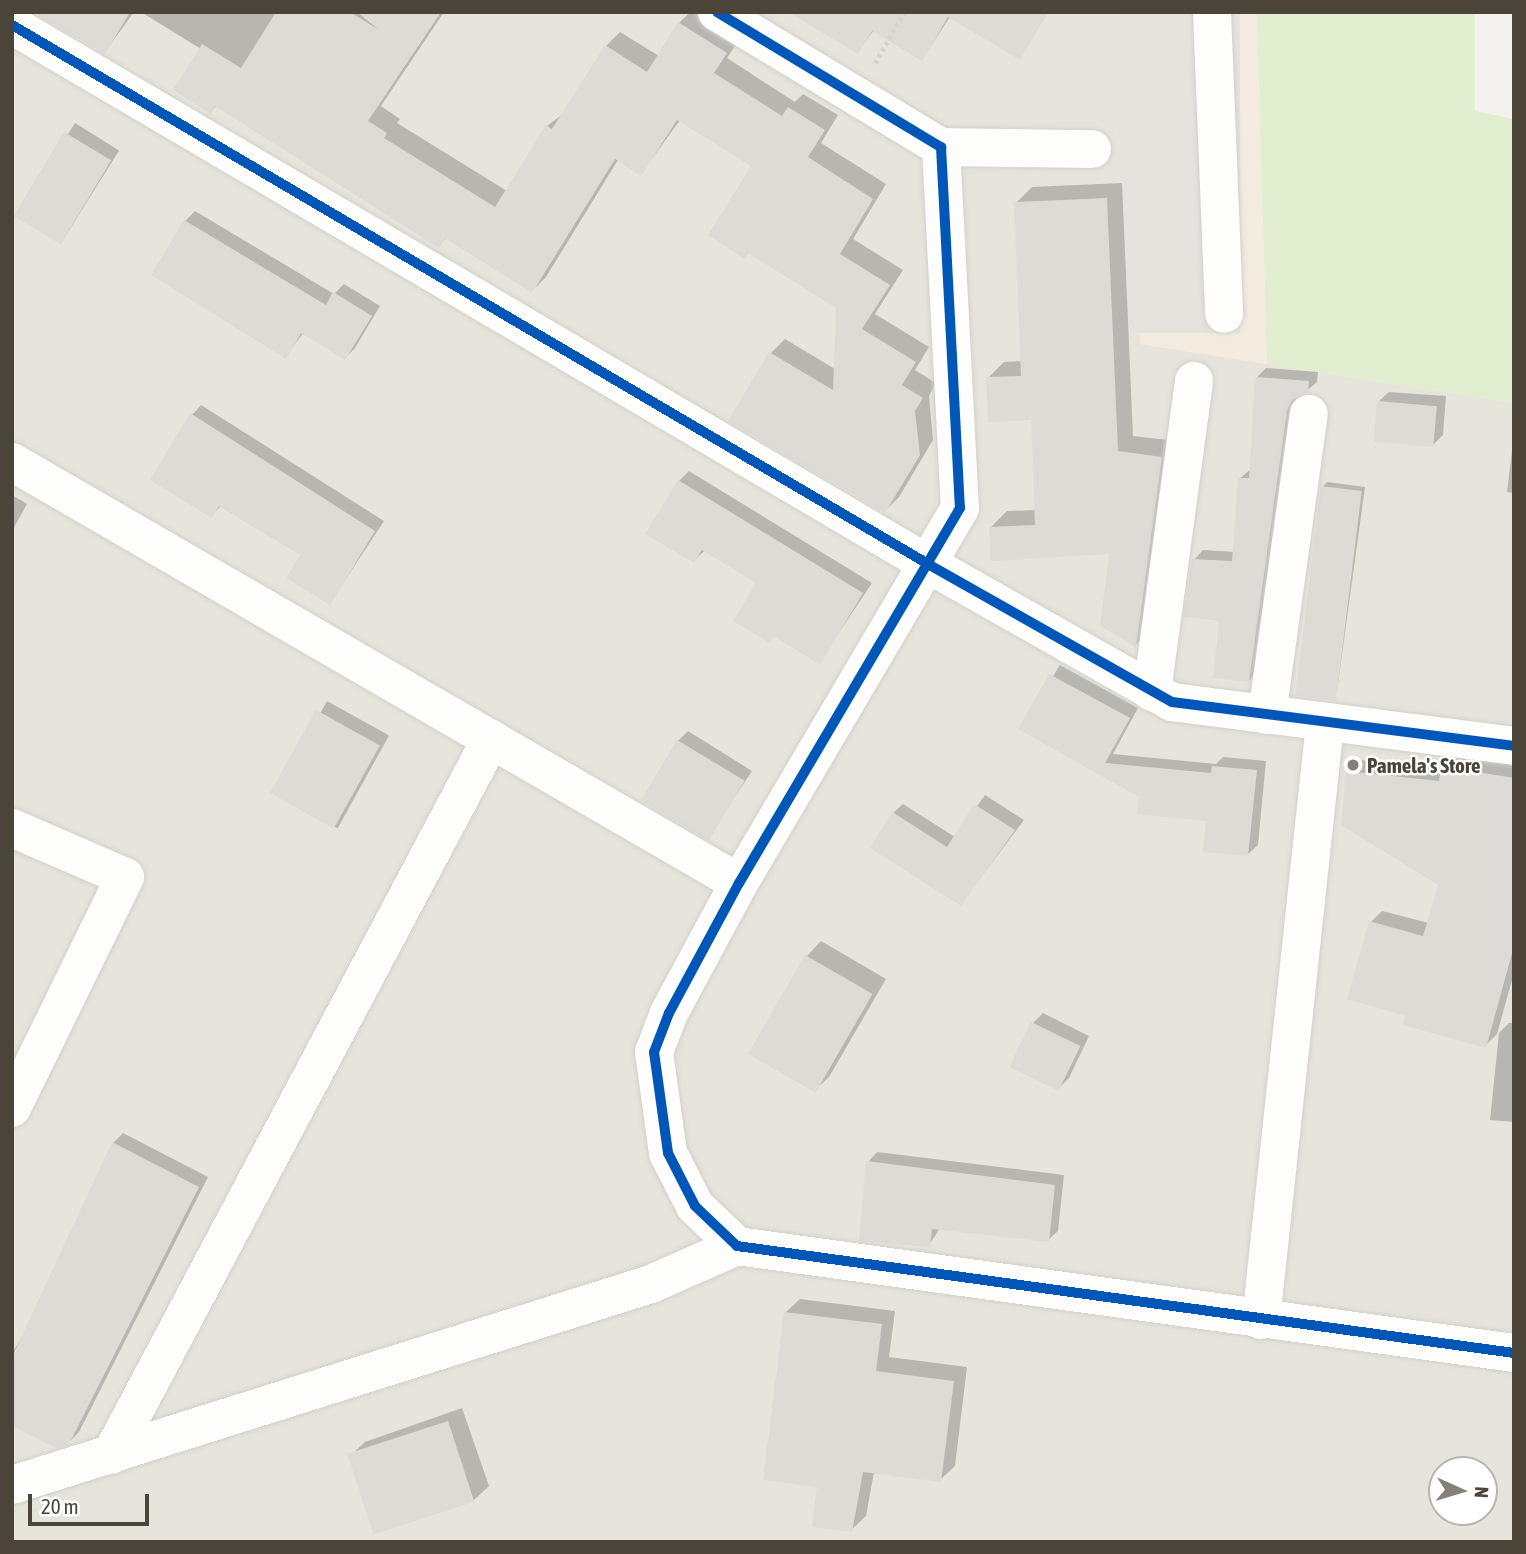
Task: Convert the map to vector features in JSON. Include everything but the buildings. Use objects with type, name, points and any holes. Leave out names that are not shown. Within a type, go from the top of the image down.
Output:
[{"type":"street","points":[[717,12],[942,147],[1092,149]]},
{"type":"street","points":[[1212,12],[1224,314]]},
{"type":"street","points":[[12,25],[928,564],[1172,702],[1514,746]]},
{"type":"street","points":[[737,1246],[695,1206],[668,1153],[654,1052],[670,1013],[740,883],[960,508],[942,147]]},
{"type":"street","points":[[1152,692],[1194,381]]},
{"type":"street","points":[[1267,715],[1310,414]]},
{"type":"street","points":[[12,462],[740,883]]},
{"type":"street","points":[[1261,1320],[1325,723]]},
{"type":"street","points":[[111,1455],[491,739]]},
{"type":"street","points":[[12,828],[125,877],[12,1108]]},
{"type":"street","points":[[12,1486],[651,1284],[737,1246],[1514,1353]]},
{"type":"path","points":[[858,95],[904,12]]},
{"type":"shaded area","points":[[12,12],[1119,12],[1141,344],[1514,403],[1514,1542],[12,1542]]},
{"type":"shaded area","points":[[1119,12],[1257,12],[1267,364],[1140,344]]},
{"type":"shaded area","points":[[1119,12],[1240,12],[1240,333],[1119,333]]},
{"type":"green space","points":[[1257,12],[1475,12],[1475,111],[1514,119],[1514,403],[1267,364]]},
{"type":"cycle path","points":[[717,12],[941,147],[960,508],[739,883],[669,1013],[654,1052],[668,1153],[695,1206],[737,1246],[1514,1353]]},
{"type":"cycle path","points":[[12,25],[928,564],[1172,702],[1514,746]]},
{"type":"place","name":"Pamela's Store","points":[[1353,765]]}]
